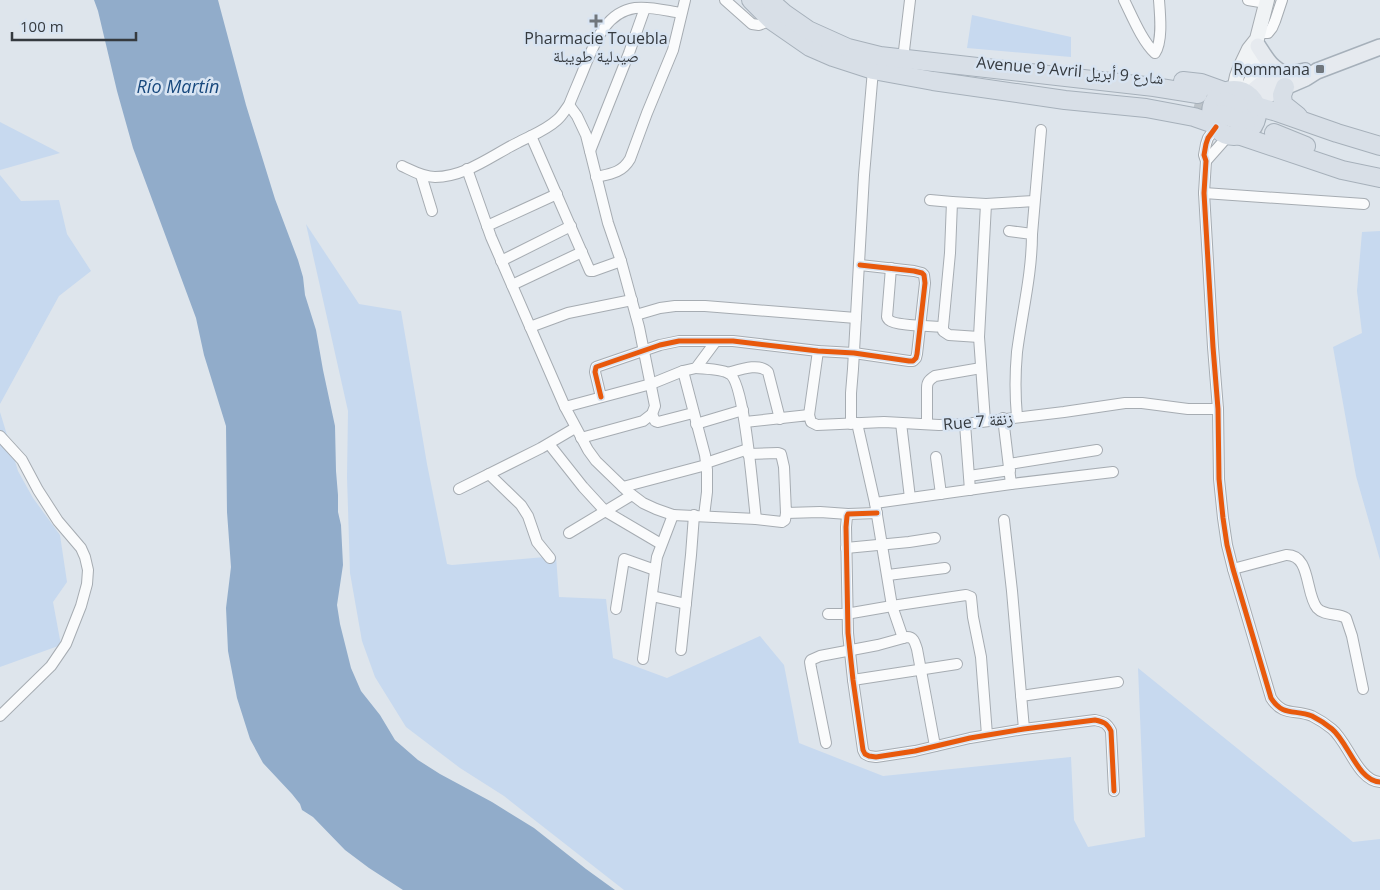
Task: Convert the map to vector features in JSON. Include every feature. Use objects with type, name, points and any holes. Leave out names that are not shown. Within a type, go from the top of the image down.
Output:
[{"type":"highway","name":"Avenue 9 Avril شارع 9 أبريل","points":[[751,0],[771,20],[810,47],[833,57],[873,70],[933,81],[1065,100],[1146,108],[1194,117],[1236,110],[1277,112],[1380,146]]},
{"type":"highway","name":"Avenue 9 Avril شارع 9 أبريل","points":[[769,0],[808,30],[848,48],[880,56],[1144,86],[1196,100],[933,81]]},
{"type":"highway","name":"Avenue 9 Avril شارع 9 أبريل","points":[[908,60],[1014,63],[1092,70],[1201,84],[1236,110],[1342,170],[1380,178]]},
{"type":"highway","points":[[1286,81],[1282,95],[1283,104],[1311,124]]},
{"type":"highway","points":[[1380,156],[1314,136],[1276,127],[1303,145],[1346,160],[1380,168]]},
{"type":"main road","points":[[1258,39],[1268,63],[1286,81]]},
{"type":"main road","points":[[1236,110],[1286,81],[1306,78],[1317,71],[1380,47]]},
{"type":"street","points":[[596,177],[615,172],[626,166],[673,50],[685,0]]},
{"type":"street","points":[[725,0],[752,24],[759,25],[771,20]]},
{"type":"street","points":[[908,60],[910,0]]},
{"type":"street","points":[[1124,0],[1146,42],[1155,53],[1158,46],[1160,23],[1159,0]]},
{"type":"street","points":[[1248,0],[1267,1],[1258,39]]},
{"type":"street","points":[[1206,161],[1236,110],[1237,76],[1240,68],[1249,49],[1272,28],[1282,0]]},
{"type":"street","points":[[402,166],[421,175],[434,177],[451,176],[531,136],[559,119],[569,105],[594,46],[604,28],[620,13],[633,8],[645,8],[681,13]]},
{"type":"street","points":[[590,151],[645,8]]},
{"type":"street","points":[[873,70],[864,175],[851,393],[854,423],[876,508],[892,606],[903,638]]},
{"type":"street","points":[[569,105],[582,126],[590,151],[608,223],[621,262],[645,350],[655,406],[648,418],[637,423],[581,438]]},
{"type":"street","points":[[1236,110],[1208,138],[1204,155],[1206,161],[1204,193],[1218,408],[1219,478],[1227,545],[1271,698],[1281,709],[1310,716],[1333,729],[1369,779],[1380,782]]},
{"type":"street","points":[[1016,417],[1017,354],[1031,267],[1034,201],[1041,130]]},
{"type":"street","points":[[531,136],[590,271],[621,262]]},
{"type":"street","points":[[468,169],[487,226],[564,407],[596,461],[623,487],[643,503],[672,515],[756,518],[782,522],[785,520],[784,467],[781,454],[778,453],[748,451],[623,487]]},
{"type":"street","points":[[421,175],[432,211]]},
{"type":"street","points":[[1204,193],[1364,204]]},
{"type":"street","points":[[487,226],[557,194]]},
{"type":"street","points":[[930,200],[986,204],[1034,201]]},
{"type":"street","points":[[952,202],[950,253],[943,331],[949,335],[979,337]]},
{"type":"street","points":[[985,421],[979,337],[986,204]]},
{"type":"street","points":[[502,261],[570,226]]},
{"type":"street","points":[[1009,231],[1032,234]]},
{"type":"street","points":[[512,285],[582,252]]},
{"type":"street","points":[[601,397],[594,369],[596,367],[668,342],[733,341],[913,360],[917,354],[925,283],[924,275],[914,271],[860,265]]},
{"type":"street","points":[[891,268],[888,320],[920,326],[943,326]]},
{"type":"street","points":[[530,326],[574,312],[632,300]]},
{"type":"street","points":[[636,315],[675,306],[705,306],[856,318]]},
{"type":"street","points":[[696,368],[716,341]]},
{"type":"street","points":[[745,422],[809,415],[818,351]]},
{"type":"street","points":[[564,407],[650,384],[696,368],[728,373],[752,368],[765,368],[768,372],[780,419]]},
{"type":"street","points":[[927,424],[927,383],[934,376],[981,368]]},
{"type":"street","points":[[681,650],[691,555],[706,492],[706,464],[683,371]]},
{"type":"street","points":[[728,373],[732,376],[735,383],[743,410],[756,518]]},
{"type":"street","name":"Rue 7 زنقة","points":[[809,415],[811,422],[817,425],[884,422],[901,424],[965,424],[1125,403],[1142,403],[1188,409],[1218,408]]},
{"type":"street","points":[[696,424],[743,410]]},
{"type":"street","points":[[652,414],[655,421],[658,422],[694,413]]},
{"type":"street","points":[[1002,418],[1012,484]]},
{"type":"street","points":[[901,424],[910,498]]},
{"type":"street","points":[[965,424],[970,490]]},
{"type":"street","points":[[459,489],[549,444],[575,428]]},
{"type":"street","points":[[0,436],[22,460],[58,521],[81,548],[88,570],[82,606],[66,644],[52,666],[0,716]]},
{"type":"street","points":[[549,444],[605,511],[661,544]]},
{"type":"street","points":[[968,476],[1098,450]]},
{"type":"street","points":[[936,457],[941,494]]},
{"type":"street","points":[[786,513],[820,512],[848,514],[910,498],[1113,472]]},
{"type":"street","points":[[489,474],[521,505],[528,516],[537,542],[550,558]]},
{"type":"street","points":[[569,533],[632,495]]},
{"type":"street","points":[[848,514],[846,519],[846,614],[853,680],[863,750],[866,754],[876,757],[916,751],[986,735],[1095,720],[1108,725],[1111,732],[1114,791]]},
{"type":"street","points":[[643,659],[655,570],[661,544],[672,515]]},
{"type":"street","points":[[1004,520],[1024,729]]},
{"type":"street","points":[[846,548],[935,538]]},
{"type":"street","points":[[1234,570],[1281,556],[1296,556],[1304,569],[1317,608],[1346,618],[1352,636],[1363,689]]},
{"type":"street","points":[[616,609],[624,559],[655,570]]},
{"type":"street","points":[[888,576],[945,568]]},
{"type":"street","points":[[828,614],[846,614],[966,595],[970,597],[981,657],[986,735]]},
{"type":"street","points":[[652,596],[686,604]]},
{"type":"street","points":[[826,743],[810,662],[814,658],[910,637],[914,641],[935,746]]},
{"type":"street","points":[[853,680],[957,664]]},
{"type":"street","points":[[1021,696],[1118,682]]},
{"type":"shaded area","points":[[972,15],[1071,37],[1071,57],[967,48]]},
{"type":"shaded area","points":[[0,122],[60,153],[0,170]]},
{"type":"shaded area","points":[[0,175],[21,201],[59,200],[67,234],[91,271],[59,296],[0,404]]},
{"type":"shaded area","points":[[306,224],[359,304],[401,311],[427,464],[447,564],[556,556],[559,597],[606,599],[613,658],[667,678],[760,636],[784,665],[799,743],[883,776],[1071,757],[1074,820],[1088,847],[1145,837],[1138,668],[1353,842],[1380,839],[1380,890],[624,890],[504,796],[460,768],[406,727],[375,677],[362,641],[350,573],[347,477],[348,411]]},
{"type":"shaded area","points":[[1380,231],[1380,560],[1356,476],[1333,347],[1362,333],[1357,291],[1362,232]]},
{"type":"shaded area","points":[[0,412],[18,471],[33,498],[60,535],[67,582],[53,602],[61,645],[0,667]]},
{"type":"water","name":"Río Martín","points":[[94,0],[218,0],[246,105],[275,199],[298,260],[303,277],[305,295],[316,330],[335,426],[338,512],[341,525],[343,565],[337,605],[351,668],[361,691],[380,715],[395,740],[418,760],[534,828],[615,890],[403,890],[345,850],[313,817],[302,810],[292,794],[263,763],[250,739],[237,698],[228,651],[226,608],[231,567],[227,512],[226,426],[204,355],[196,318],[133,148]]},
{"type":"tunnel","points":[[1198,94],[1225,101]]},
{"type":"tunnel","points":[[1194,106],[1222,114]]},
{"type":"tunnel","points":[[1246,123],[1274,133]]},
{"type":"cycle path","points":[[1216,127],[1206,144],[1204,155],[1206,161],[1204,193],[1218,409],[1219,479],[1227,545],[1233,569],[1271,698],[1280,708],[1312,716],[1330,727],[1338,735],[1365,775],[1372,780],[1380,782]]},
{"type":"cycle path","points":[[601,397],[595,372],[596,367],[660,345],[679,341],[733,341],[913,361],[917,354],[925,283],[924,275],[914,271],[860,265]]},
{"type":"cycle path","points":[[877,513],[848,514],[846,527],[848,633],[853,680],[865,754],[876,757],[915,751],[970,738],[1095,720],[1105,723],[1111,731],[1114,791]]},
{"type":"place","name":"Pharmacie Touebla صيدلية طويبلة","points":[[596,21]]},
{"type":"place","name":"Rommana","points":[[1320,69]]}]
